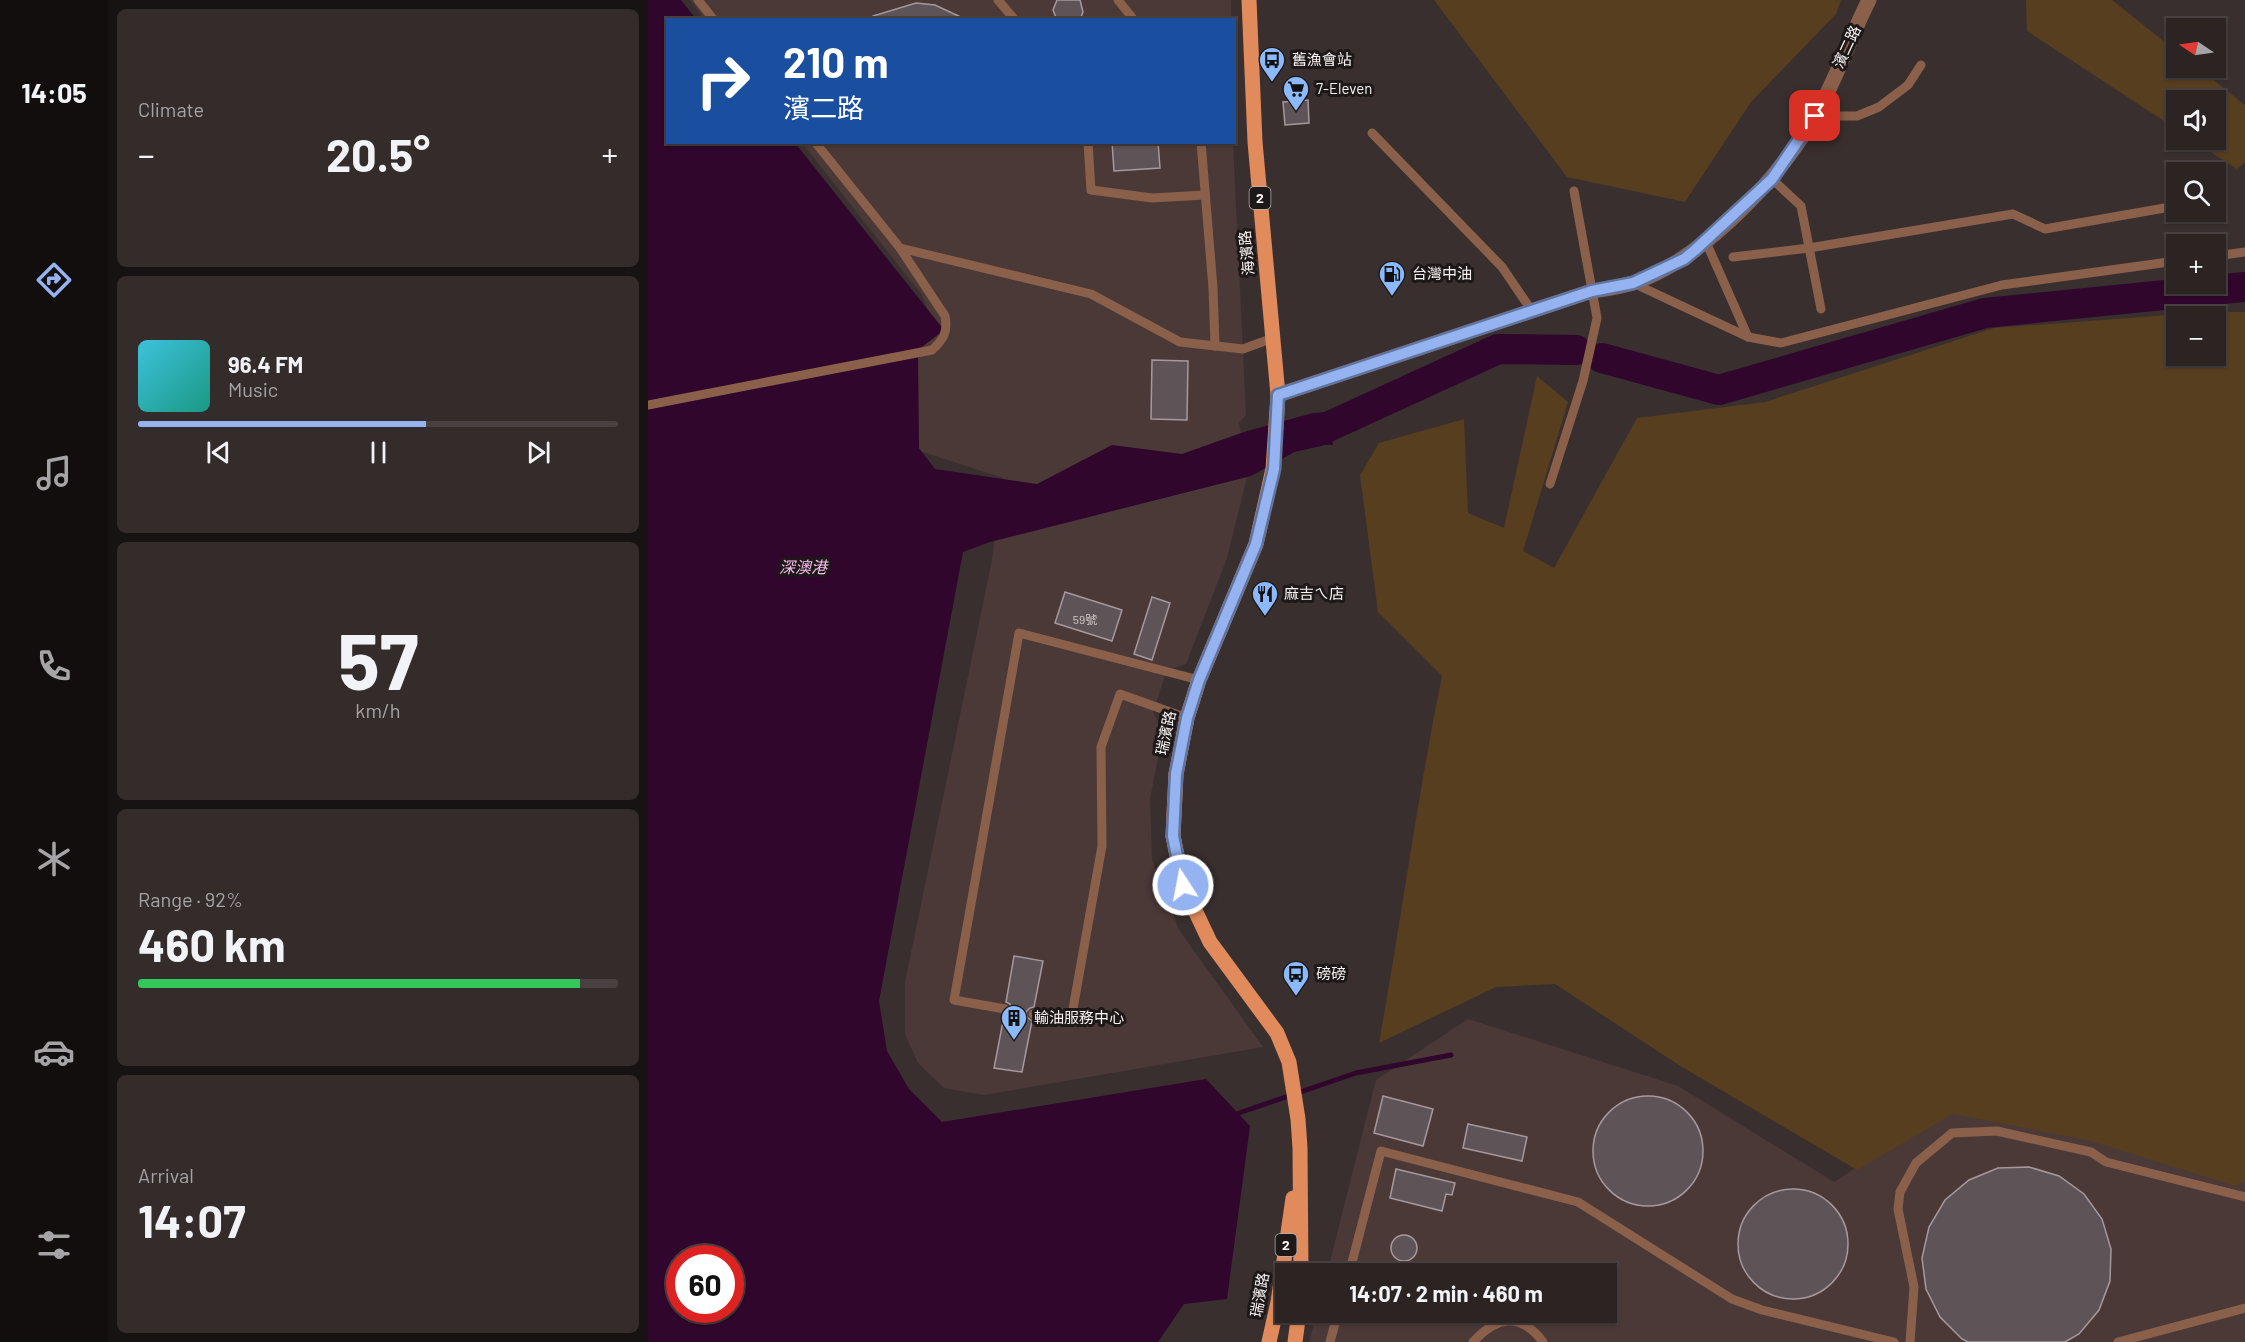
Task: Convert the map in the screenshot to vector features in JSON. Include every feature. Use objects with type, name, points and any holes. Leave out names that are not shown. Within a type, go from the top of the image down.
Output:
[{"type":"main road","name":"海濱路","points":[[1249,0],[1255,142],[1278,395]]},
{"type":"main road","name":"瑞濱路","points":[[1278,395],[1274,469],[1256,544],[1199,680],[1187,718],[1176,774],[1173,836],[1183,885],[1210,942],[1277,1033],[1289,1062],[1300,1148],[1301,1263]]},
{"type":"main road","name":"瑞濱路","points":[[1269,1342],[1278,1302],[1300,1148]]},
{"type":"main road","points":[[1295,1342],[1298,1323]]},
{"type":"street","name":"濱二路","points":[[1278,395],[1592,291],[1633,283],[1684,259],[1706,242],[1772,179],[1815,116],[1869,0]]},
{"type":"lane","points":[[698,0],[712,18]]},
{"type":"lane","points":[[998,0],[1013,18]]},
{"type":"lane","points":[[1118,0],[1132,18]]},
{"type":"lane","points":[[1815,116],[1857,116],[1879,107],[1908,85],[1921,65]]},
{"type":"lane","points":[[1372,133],[1502,267],[1532,311]]},
{"type":"lane","points":[[648,405],[932,350],[943,340],[947,328],[945,316],[900,248],[816,144]]},
{"type":"lane","points":[[1088,144],[1091,190],[1152,198],[1206,195]]},
{"type":"lane","points":[[1201,144],[1213,288],[1215,346]]},
{"type":"lane","points":[[1772,179],[1801,206],[1821,309]]},
{"type":"lane","points":[[1550,484],[1583,381],[1598,318],[1574,190]]},
{"type":"lane","points":[[1733,257],[1809,248],[2013,214],[2045,229],[2166,208]]},
{"type":"lane","points":[[1706,242],[1748,337]]},
{"type":"lane","points":[[900,248],[1091,294],[1180,342],[1244,349],[1273,338]]},
{"type":"lane","points":[[2226,255],[2245,252]]},
{"type":"lane","points":[[1633,283],[1748,337],[1781,343],[2002,285],[2166,262]]},
{"type":"lane","points":[[1005,1009],[954,1000],[1019,633],[1199,680]]},
{"type":"lane","points":[[1033,1014],[1071,1020],[1102,846],[1101,747],[1120,694],[1187,718]]},
{"type":"lane","points":[[1910,1342],[1914,1287],[1898,1209],[1900,1192],[1916,1163],[1952,1133],[1996,1131],[2091,1152],[2106,1162],[2245,1197]]},
{"type":"lane","points":[[1352,1263],[1381,1151],[1578,1202],[1732,1299],[1762,1310],[1894,1342]]},
{"type":"lane","points":[[2118,1342],[2245,1308]]},
{"type":"lane","points":[[1473,1342],[1486,1328],[1502,1321],[1522,1323],[1535,1332],[1543,1342]]},
{"type":"lane","points":[[1330,1342],[1335,1323]]},
{"type":"shaded area","points":[[690,0],[1231,0],[1231,18],[704,18]]},
{"type":"shaded area","points":[[1434,0],[1841,0],[1836,14],[1751,102],[1685,202],[1567,177]]},
{"type":"shaded area","points":[[2026,0],[2112,0],[2166,43],[2166,78],[2211,78],[2226,90],[2166,90],[2166,122],[2027,31]]},
{"type":"shaded area","points":[[2226,90],[2245,105],[2245,162],[2237,169],[2208,150],[2226,150]]},
{"type":"shaded area","points":[[803,144],[1233,144],[1246,415],[1239,423],[1248,473],[1227,558],[1186,664],[1167,670],[1153,712],[1163,732],[1150,799],[1152,860],[1179,930],[1263,1047],[984,1095],[944,1088],[918,1063],[905,1034],[905,982],[992,560],[1003,478],[917,450],[915,349],[937,334],[922,295]]},
{"type":"shaded area","points":[[2226,312],[2245,312],[2245,1182],[2235,1186],[2091,1141],[1953,1114],[1857,1170],[1682,1067],[1555,984],[1496,987],[1379,1043],[1442,676],[1378,612],[1360,475],[1379,443],[1464,419],[1468,513],[1504,528],[1537,376],[1568,402],[1523,551],[1554,568],[1637,418],[1765,402],[1994,328],[2166,315],[2166,366],[2226,366]]},
{"type":"shaded area","points":[[1468,1019],[1678,1086],[1834,1182],[1954,1104],[2245,1176],[2245,1342],[1309,1342],[1314,1323],[1617,1323],[1617,1263],[1330,1263],[1376,1080]]},
{"type":"water","name":"深澳港","points":[[648,0],[681,0],[695,18],[666,18],[666,144],[796,144],[944,330],[918,350],[919,448],[935,469],[1037,484],[1112,445],[1182,454],[1244,432],[1313,413],[1329,412],[1333,445],[1309,444],[1251,476],[990,542],[963,552],[879,1001],[887,1051],[909,1089],[942,1122],[1206,1079],[1250,1126],[1227,1299],[1184,1304],[1158,1342],[648,1342]]},
{"type":"building","points":[[1057,0],[1080,0],[1083,12],[1081,18],[1056,18],[1053,10]]},
{"type":"building","points":[[916,3],[935,5],[963,18],[873,18],[873,16]]},
{"type":"building","name":"7-Eleven","points":[[1308,100],[1309,123],[1285,125],[1283,102]]},
{"type":"building","points":[[1112,144],[1158,144],[1160,168],[1114,171]]},
{"type":"building","points":[[1152,360],[1188,361],[1187,420],[1151,419]]},
{"type":"building","points":[[1065,592],[1122,610],[1112,641],[1055,623]]},
{"type":"building","points":[[1152,597],[1170,603],[1152,660],[1134,654]]},
{"type":"building","name":"輸油服務中心","points":[[1014,956],[1043,961],[1034,1007],[1026,1012],[1027,1017],[1032,1021],[1022,1072],[994,1068],[1004,1016],[1010,1014],[1012,1010],[1010,1004],[1006,1002]]},
{"type":"building","points":[[1383,1096],[1433,1109],[1423,1146],[1374,1133]]},
{"type":"building","points":[[1648,1096],[1669,1100],[1687,1112],[1699,1130],[1703,1151],[1699,1172],[1687,1190],[1669,1202],[1648,1206],[1627,1202],[1609,1190],[1597,1172],[1593,1151],[1597,1130],[1609,1112],[1627,1100]]},
{"type":"building","points":[[1468,1124],[1527,1137],[1522,1161],[1463,1148]]},
{"type":"building","points":[[2029,1167],[2059,1176],[2084,1194],[2102,1219],[2111,1249],[2110,1281],[2099,1310],[2079,1334],[2065,1342],[1968,1342],[1940,1317],[1926,1289],[1922,1258],[1929,1227],[1945,1200],[1969,1180],[1998,1168]]},
{"type":"building","points":[[1396,1169],[1455,1183],[1452,1195],[1446,1194],[1442,1211],[1390,1198]]},
{"type":"building","points":[[1793,1189],[1814,1193],[1832,1205],[1844,1223],[1848,1244],[1844,1265],[1832,1283],[1814,1295],[1793,1299],[1772,1295],[1754,1283],[1742,1265],[1738,1244],[1742,1223],[1754,1205],[1772,1193]]},
{"type":"building","points":[[1404,1235],[1413,1239],[1417,1248],[1413,1257],[1404,1261],[1395,1257],[1391,1248],[1395,1239]]},
{"type":"waterway","points":[[1602,358],[1719,390],[1985,313],[2245,287]]},
{"type":"waterway","points":[[1292,437],[1319,431],[1498,349],[1576,350]]},
{"type":"waterway","points":[[1239,1113],[1356,1073],[1451,1055]]},
{"type":"place","name":"舊漁會站","points":[[1272,83]]},
{"type":"place","name":"7-Eleven","points":[[1296,112]]},
{"type":"place","name":"台灣中油","points":[[1392,297]]},
{"type":"place","name":"麻吉ㄟ店","points":[[1265,617]]},
{"type":"place","name":"磅磅","points":[[1296,997]]},
{"type":"place","name":"輸油服務中心","points":[[1014,1041]]},
{"type":"route","points":[[1183,885],[1173,836],[1176,774],[1187,718],[1199,680],[1256,544],[1274,469],[1278,395],[1592,291],[1633,283],[1684,259],[1706,242],[1772,179],[1815,116]]}]
